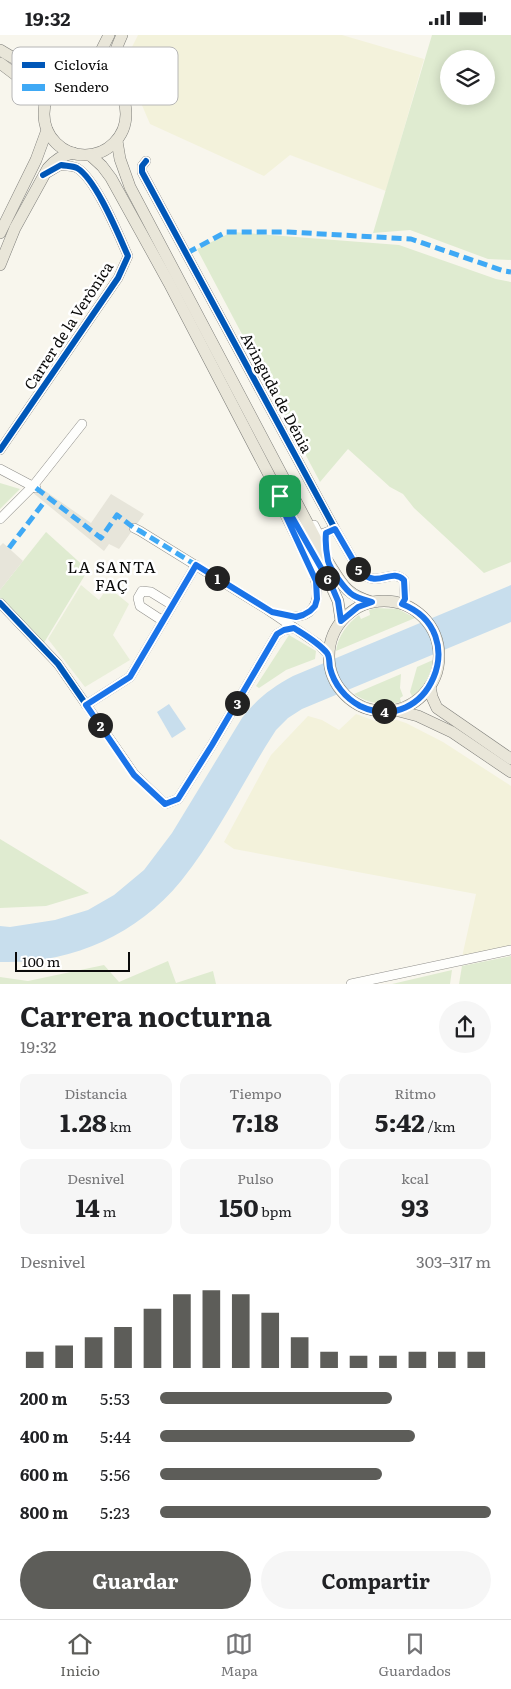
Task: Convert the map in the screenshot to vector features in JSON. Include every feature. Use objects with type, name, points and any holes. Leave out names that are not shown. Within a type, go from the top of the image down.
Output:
[{"type":"main road","points":[[103,47],[109,35]]},
{"type":"main road","points":[[117,47],[122,35]]},
{"type":"main road","points":[[0,50],[12,57]]},
{"type":"main road","points":[[0,63],[12,72]]},
{"type":"main road","points":[[45,105],[44,113],[47,130],[53,140],[62,148],[73,153],[90,155],[102,152],[117,141],[124,127],[127,111],[126,105]]},
{"type":"main road","points":[[0,233],[36,160],[47,130]]},
{"type":"main road","points":[[117,141],[120,159],[130,187],[328,562],[347,590],[353,595],[372,602]]},
{"type":"main road","points":[[0,265],[14,229],[43,175],[54,161],[64,155],[73,153]]},
{"type":"main road","points":[[90,155],[102,166],[124,200],[280,496],[332,587],[338,601],[341,621]]},
{"type":"main road","points":[[387,601],[402,604],[422,615],[433,630],[436,639],[439,657],[438,667],[430,686],[417,700],[395,710],[376,711],[357,704],[340,689],[332,674],[329,656],[332,637],[341,621],[358,607],[372,602],[387,601]]},
{"type":"main road","points":[[430,686],[437,708],[511,759]]},
{"type":"main road","points":[[395,710],[418,717],[452,732],[511,772]]},
{"type":"street","name":"Avinguda de Dénia","points":[[146,161],[142,166],[142,171],[330,531],[365,577],[380,580],[393,575],[399,576],[404,580],[405,599],[402,604]]},
{"type":"street","name":"Carrer de la Verònica","points":[[0,450],[18,427],[118,278],[128,256],[108,211],[86,177],[76,168],[62,165],[43,175]]},
{"type":"street","points":[[0,519],[35,487],[82,424]]},
{"type":"street","points":[[0,469],[35,487]]},
{"type":"street","points":[[0,475],[11,475]]},
{"type":"street","points":[[272,612],[286,617],[303,615],[315,606],[317,599],[316,581],[313,572],[284,512],[280,496]]},
{"type":"street","points":[[296,503],[307,513],[318,533],[322,535],[330,531]]},
{"type":"street","points":[[134,529],[272,612],[318,644],[329,656]]},
{"type":"street","points":[[328,562],[325,544],[330,531]]},
{"type":"street","points":[[86,705],[130,677],[196,565]]},
{"type":"street","points":[[163,621],[140,606],[138,598],[142,591],[151,591],[172,605]]},
{"type":"street","points":[[0,603],[58,663],[134,775],[165,804],[178,799],[277,634],[279,625],[272,612]]},
{"type":"street","points":[[277,634],[294,628]]},
{"type":"street","points":[[351,984],[511,950]]},
{"type":"green space","points":[[138,35],[342,35],[424,59],[386,191],[290,155],[264,176],[150,124],[142,105],[178,105],[178,47],[132,47]]},
{"type":"green space","points":[[432,35],[511,35],[511,260],[488,259],[410,230],[373,233]]},
{"type":"green space","points":[[232,232],[399,245],[496,279],[511,282],[511,562],[484,573],[414,508],[403,494],[390,487],[348,449],[320,482],[197,249]]},
{"type":"green space","points":[[0,483],[20,489],[0,509]]},
{"type":"green space","points":[[46,532],[88,570],[42,646],[0,603],[0,590]]},
{"type":"green space","points":[[81,585],[99,600],[108,587],[129,604],[113,635],[130,660],[85,687],[48,639]]},
{"type":"green space","points":[[376,608],[398,609],[415,618],[336,651],[341,635],[351,622],[359,615],[361,619],[370,615],[369,610]]},
{"type":"green space","points":[[289,635],[316,651],[315,659],[286,670],[259,688],[256,686]]},
{"type":"green space","points":[[433,660],[427,680],[412,696],[410,692],[417,667]]},
{"type":"green space","points":[[401,674],[400,688],[403,696],[400,698],[401,702],[377,703],[365,700],[354,694]]},
{"type":"green space","points":[[356,714],[378,722],[397,720],[406,723],[443,742],[511,786],[511,946],[462,957],[476,894],[234,849],[224,842],[271,755],[308,716],[322,720],[339,730]]},
{"type":"green space","points":[[0,839],[89,893],[46,906],[0,908]]},
{"type":"green space","points":[[511,956],[511,984],[459,984],[462,966]]},
{"type":"green space","points":[[168,961],[176,983],[213,971],[216,984],[0,984],[0,977],[28,981],[104,965],[119,982]]},
{"type":"green space","points":[[452,970],[450,984],[392,984]]},
{"type":"shaded area","points":[[38,486],[91,523],[111,494],[144,514],[119,549],[109,544],[104,551],[32,492]]},
{"type":"shaded area","points":[[3,543],[23,561],[0,590],[0,546]]},
{"type":"water","points":[[511,585],[511,622],[302,709],[288,718],[276,730],[219,826],[181,881],[144,917],[100,943],[76,952],[51,958],[0,962],[0,926],[10,927],[55,920],[88,910],[114,895],[144,870],[172,833],[242,718],[271,689],[293,676]]},
{"type":"water","points":[[169,704],[186,729],[172,738],[157,712]]},
{"type":"marked path","points":[[187,253],[226,232],[288,232],[411,239],[511,272]]},
{"type":"marked path","points":[[36,488],[101,538],[117,515],[134,528],[196,565]]},
{"type":"marked path","points":[[9,548],[45,501]]},
{"type":"cycle path","points":[[146,161],[142,166],[142,172],[335,529],[360,572],[373,579],[394,576],[404,580],[405,599],[402,604]]},
{"type":"cycle path","points":[[0,450],[118,278],[128,256],[99,195],[84,174],[75,167],[61,165],[43,175]]},
{"type":"cycle path","points":[[0,603],[58,664],[134,774],[165,804],[178,799],[277,634],[294,628]]},
{"type":"district","name":"LA SANTA FAÇ","points":[[112,576]]},
{"type":"route","points":[[280,496],[332,587],[338,601],[341,621],[358,607],[372,602],[353,595],[342,584],[328,562],[325,544],[326,533],[335,529],[360,572],[365,577],[380,580],[393,575],[399,576],[404,580],[405,599],[402,604],[422,615],[433,630],[439,648],[438,667],[435,677],[424,693],[409,705],[400,709],[385,711],[366,708],[346,696],[340,689],[332,674],[329,655],[318,644],[294,628],[284,630],[277,634],[178,799],[165,804],[134,775],[86,705],[130,677],[196,565],[272,612],[286,617],[303,615],[315,606],[317,599],[316,581],[290,527],[280,496]]}]
